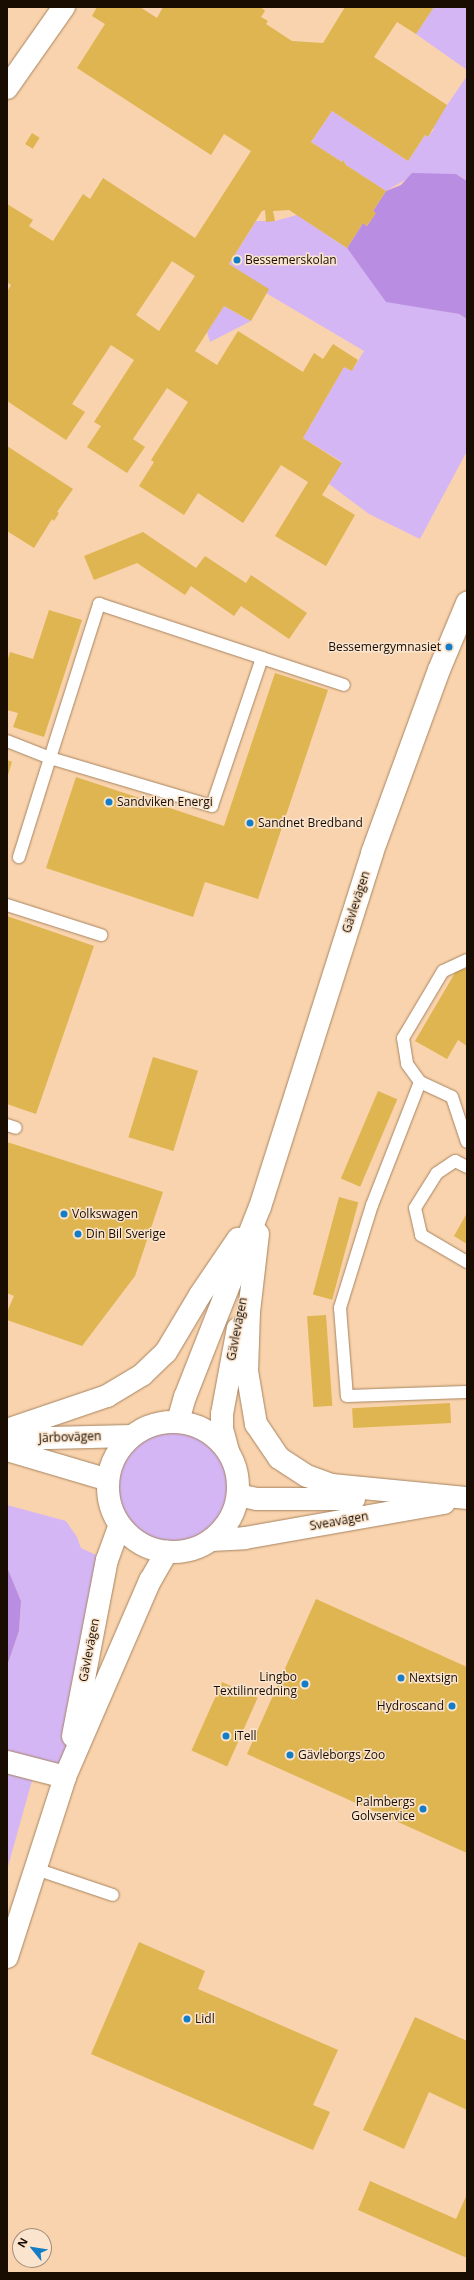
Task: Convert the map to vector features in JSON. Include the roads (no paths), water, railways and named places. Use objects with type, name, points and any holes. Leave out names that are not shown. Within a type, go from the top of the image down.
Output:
[{"type":"main road","points":[[7,88],[64,7]]},
{"type":"main road","name":"Gävlevägen","points":[[178,1421],[185,1397],[260,1207],[372,853],[439,670],[467,603]]},
{"type":"main road","points":[[7,1430],[107,1396],[142,1375],[166,1352],[200,1295],[260,1207]]},
{"type":"main road","points":[[260,1207],[249,1312],[247,1371],[256,1424],[266,1441],[288,1465],[332,1485],[467,1499]]},
{"type":"main road","name":"Gävlevägen","points":[[228,1451],[210,1432],[178,1421],[156,1423],[132,1436],[117,1453],[108,1480],[109,1501],[120,1525],[141,1543],[167,1552],[192,1550],[211,1540],[230,1519],[238,1495],[238,1476],[228,1451],[222,1429],[222,1414],[260,1207]]},
{"type":"main road","name":"Järbovägen","points":[[7,1440],[132,1436]]},
{"type":"main road","name":"Järbovägen","points":[[7,1450],[108,1480]]},
{"type":"main road","name":"Sveavägen","points":[[238,1495],[257,1499],[467,1499]]},
{"type":"main road","name":"Sveavägen","points":[[211,1540],[245,1538],[467,1499]]},
{"type":"main road","name":"Gävlevägen","points":[[65,1778],[107,1560],[120,1525]]},
{"type":"main road","name":"Gävlevägen","points":[[7,1957],[65,1778],[150,1581],[167,1552]]},
{"type":"main road","points":[[7,1762],[65,1778]]},
{"type":"lane","points":[[19,856],[99,604],[344,684]]},
{"type":"lane","points":[[7,741],[50,758],[212,806],[262,658]]},
{"type":"lane","points":[[7,905],[101,935]]},
{"type":"lane","points":[[467,960],[443,971],[403,1038],[407,1064],[420,1082],[452,1097],[467,1142]]},
{"type":"lane","points":[[420,1082],[372,1205],[340,1308],[347,1396],[467,1392]]},
{"type":"lane","points":[[467,1167],[455,1161],[437,1173],[415,1208],[420,1235],[467,1262]]},
{"type":"lane","points":[[36,1869],[113,1895]]},
{"type":"place","name":"Bessemerskolan","points":[[237,260]]},
{"type":"place","name":"Bessemergymnasiet","points":[[449,647]]},
{"type":"place","name":"Sandviken Energi","points":[[109,802]]},
{"type":"place","name":"Sandnet Bredband","points":[[250,823]]},
{"type":"place","name":"Volkswagen","points":[[64,1214]]},
{"type":"place","name":"Din Bil Sverige","points":[[78,1234]]},
{"type":"place","name":"Nextsign","points":[[401,1678]]},
{"type":"place","name":"Lingbo Textilinredning","points":[[305,1684]]},
{"type":"place","name":"Hydroscand","points":[[452,1706]]},
{"type":"place","name":"iTell","points":[[226,1736]]},
{"type":"place","name":"Gävleborgs Zoo","points":[[290,1755]]},
{"type":"place","name":"Palmbergs Golvservice","points":[[423,1809]]},
{"type":"place","name":"Lidl","points":[[187,2019]]}]
